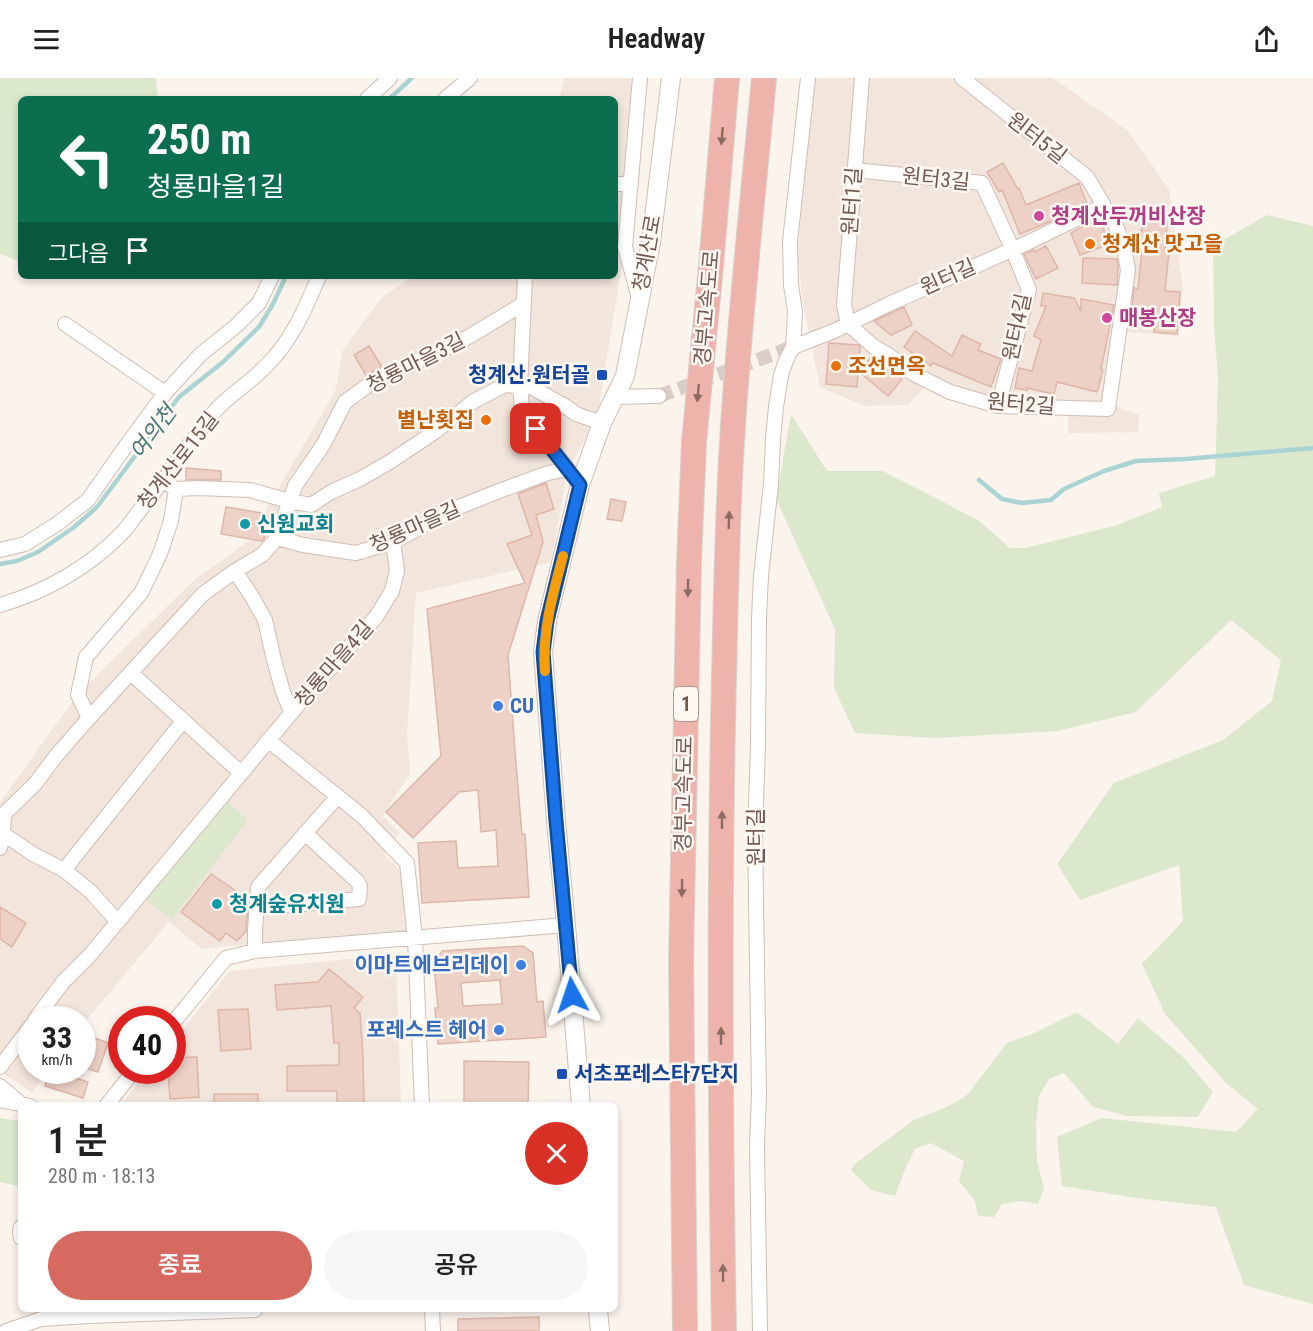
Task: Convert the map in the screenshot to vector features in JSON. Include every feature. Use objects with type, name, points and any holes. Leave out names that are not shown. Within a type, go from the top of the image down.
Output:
[{"type":"highway","name":"경부고속도로","points":[[685,1331],[681,962],[689,562],[694,441],[727,78]]},
{"type":"highway","name":"경부고속도로","points":[[724,1331],[721,914],[726,596],[732,442],[764,78]]},
{"type":"street","points":[[370,96],[390,78]]},
{"type":"street","points":[[449,96],[470,78]]},
{"type":"street","points":[[639,298],[625,248],[640,78]]},
{"type":"street","name":"청계산로","points":[[581,1102],[543,652],[547,621],[580,485],[602,423],[625,376],[651,242],[671,78]]},
{"type":"street","name":"원터길","points":[[760,1331],[755,834],[759,618],[776,407],[781,375],[793,347],[795,311],[791,285],[790,241],[808,78]]},
{"type":"street","name":"원터1길","points":[[848,324],[844,305],[862,78]]},
{"type":"street","name":"원터5길","points":[[962,78],[1086,177],[1116,226],[1124,247],[1128,270],[1108,409]]},
{"type":"street","name":"원터3길","points":[[855,170],[982,183],[1012,248]]},
{"type":"street","points":[[618,184],[631,184]]},
{"type":"street","name":"원터길","points":[[793,347],[834,331],[1103,206]]},
{"type":"street","name":"원터4길","points":[[998,406],[1029,290],[1012,248]]},
{"type":"street","points":[[0,550],[24,544],[57,524],[87,500],[165,393],[201,354],[236,326],[259,303],[271,279]]},
{"type":"street","name":"청계산로15길","points":[[0,605],[57,582],[94,558],[170,485],[191,442],[217,409],[264,368],[289,339],[318,279]]},
{"type":"street","points":[[525,279],[520,386],[522,408],[580,485]]},
{"type":"street","name":"청룡마을3길","points":[[277,538],[296,486],[323,445],[345,402],[375,380],[470,336],[523,304]]},
{"type":"street","points":[[65,324],[165,393]]},
{"type":"street","name":"원터2길","points":[[848,324],[873,346],[914,374],[950,392],[998,406],[1108,409]]},
{"type":"street","points":[[89,718],[78,694],[86,657],[141,593],[160,554],[171,521],[170,485],[250,490],[311,505],[331,492],[388,463],[474,401],[505,385],[531,387],[576,414],[602,423]]},
{"type":"street","points":[[615,397],[659,396]]},
{"type":"street","name":"청룡마을길","points":[[277,538],[303,545],[356,553],[393,542],[454,509],[548,473],[568,469]]},
{"type":"street","points":[[0,848],[5,813],[35,784],[89,718],[203,594],[262,555],[277,538]]},
{"type":"street","name":"청룡마을4길","points":[[45,1006],[63,982],[90,955],[291,712],[376,617],[392,591],[397,571],[393,542]]},
{"type":"street","points":[[235,571],[265,620],[277,670],[291,712]]},
{"type":"street","points":[[130,673],[241,773]]},
{"type":"street","points":[[64,870],[183,721]]},
{"type":"street","points":[[268,740],[362,816],[407,863],[415,938],[422,1102]]},
{"type":"street","points":[[255,951],[258,887],[338,796]]},
{"type":"street","points":[[256,908],[359,898],[360,886],[357,881],[306,832]]},
{"type":"street","points":[[2,833],[33,854],[64,870],[90,891],[117,921]]},
{"type":"street","points":[[186,1007],[226,958],[255,951],[566,925]]},
{"type":"street","points":[[0,1067],[18,1043]]},
{"type":"street","points":[[109,1102],[124,1084]]},
{"type":"street","points":[[0,1086],[22,1102]]},
{"type":"street","points":[[0,1100],[18,1103]]},
{"type":"street","points":[[6,1331],[40,1315],[89,1316],[200,1312]]},
{"type":"street","points":[[432,1312],[433,1331]]},
{"type":"street","points":[[598,1312],[600,1331]]},
{"type":"shaded area","points":[[565,78],[640,78],[625,247],[597,418],[568,469],[551,562],[416,593],[407,734],[410,773],[383,816],[400,833],[384,854],[403,873],[406,933],[202,949],[169,922],[96,1009],[96,1006],[18,1006],[18,1083],[0,1071],[0,802],[78,694],[194,580],[250,540],[335,392],[343,350],[382,297],[409,279],[618,279],[618,96],[560,96]]},
{"type":"shaded area","points":[[813,78],[1053,78],[1127,130],[1169,189],[1183,287],[1179,336],[1123,332],[1112,405],[1139,415],[1138,432],[1068,433],[1068,411],[993,410],[927,385],[908,405],[864,406],[820,387],[804,308],[798,261],[805,150]]},
{"type":"shaded area","points":[[396,954],[401,1102],[122,1102],[137,1084],[186,1084],[186,1025],[230,971]]},
{"type":"shaded area","points":[[19,1084],[38,1084],[32,1093]]},
{"type":"green space","points":[[0,78],[156,78],[158,96],[18,96],[18,261],[0,254]]},
{"type":"green space","points":[[1267,215],[1313,226],[1313,1304],[1244,1285],[1216,1207],[1136,1198],[1062,1186],[1057,1137],[1102,1118],[1236,1132],[1258,1109],[1226,1083],[1165,1014],[1142,964],[1183,921],[1179,865],[1080,900],[1057,864],[1114,783],[1223,740],[1272,701],[1281,660],[1231,620],[1136,712],[1058,731],[935,738],[855,733],[834,688],[835,629],[776,499],[791,414],[827,471],[883,471],[978,520],[1010,548],[1025,548],[1117,525],[1162,507],[1159,493],[1215,476],[1218,379],[1214,325],[1213,246]]},
{"type":"green space","points":[[224,799],[248,820],[172,919],[146,900]]},
{"type":"green space","points":[[1077,1012],[1118,1044],[1138,1018],[1183,1057],[1213,1092],[1198,1117],[1127,1116],[1093,1107],[1064,1073],[1049,1079],[1039,1096],[1036,1123],[1037,1162],[1044,1187],[1038,1204],[1021,1201],[1002,1204],[994,1217],[978,1216],[975,1201],[959,1181],[964,1161],[931,1143],[915,1149],[895,1196],[871,1190],[851,1170],[856,1163],[914,1120],[949,1106],[967,1095],[1007,1043],[1037,1032]]},
{"type":"green space","points":[[0,1118],[18,1121],[18,1186],[0,1182]]},
{"type":"building","points":[[1003,163],[1019,188],[1026,205],[1079,183],[1087,204],[1020,234],[1002,190],[999,192],[987,172]]},
{"type":"building","points":[[1094,220],[1095,222],[1100,220],[1109,244],[1080,255],[1071,233]]},
{"type":"building","points":[[1142,221],[1167,223],[1165,252],[1169,252],[1165,291],[1180,292],[1177,334],[1154,332],[1155,313],[1132,311],[1134,288],[1138,289],[1143,240],[1141,240]]},
{"type":"building","points":[[1046,246],[1058,268],[1036,279],[1024,254],[1034,250],[1035,252]]},
{"type":"building","points":[[1083,258],[1117,259],[1117,285],[1082,283]]},
{"type":"building","points":[[1043,293],[1074,298],[1081,311],[1081,299],[1114,305],[1097,392],[1057,382],[1054,394],[1027,388],[1027,390],[1015,388],[1019,368],[1032,371],[1041,340],[1034,336],[1046,306],[1041,306]]},
{"type":"building","points":[[904,307],[912,325],[891,335],[874,321]]},
{"type":"building","points":[[915,331],[952,356],[962,335],[981,344],[978,350],[1001,359],[991,387],[933,363],[931,366],[904,347]]},
{"type":"building","points":[[829,343],[859,345],[857,387],[826,384]]},
{"type":"building","points":[[369,346],[382,367],[366,375],[354,355]]},
{"type":"building","points":[[872,356],[902,379],[888,396],[859,372]]},
{"type":"building","points":[[186,468],[221,471],[221,480],[186,480]]},
{"type":"building","points":[[546,483],[554,509],[536,515],[543,542],[508,655],[529,897],[422,903],[418,843],[456,841],[458,868],[498,866],[496,830],[481,832],[478,790],[459,792],[413,838],[386,812],[441,756],[427,609],[525,583],[507,544],[532,535],[518,494]]},
{"type":"building","points":[[611,499],[626,502],[622,521],[607,519]]},
{"type":"building","name":"신원교회","points":[[226,507],[268,514],[264,539],[262,541],[221,534]]},
{"type":"building","name":"청계숲유치원","points":[[211,874],[236,891],[248,905],[246,931],[237,941],[226,933],[220,941],[181,912]]},
{"type":"building","points":[[0,907],[26,923],[12,947],[0,939]]},
{"type":"building","points":[[523,946],[533,953],[537,1002],[543,1001],[546,1037],[438,1044],[434,964],[442,951]],"holes":[[[500,980],[502,1004],[463,1006],[461,983]]]},
{"type":"building","points":[[329,969],[363,997],[354,1008],[360,1013],[364,1102],[337,1102],[337,1091],[287,1091],[287,1066],[339,1065],[339,1043],[334,1043],[331,1006],[277,1010],[275,985],[318,982]]},
{"type":"building","points":[[248,1009],[251,1049],[221,1051],[218,1010]]},
{"type":"building","points":[[96,1038],[108,1043],[98,1072],[96,1071]]},
{"type":"building","points":[[186,1057],[197,1057],[199,1097],[170,1099],[169,1084],[186,1084]]},
{"type":"building","points":[[464,1061],[529,1062],[528,1102],[464,1102]]},
{"type":"building","points":[[46,1084],[87,1084],[83,1098],[45,1086]]},
{"type":"building","points":[[214,1094],[258,1094],[258,1102],[214,1102]]},
{"type":"building","points":[[539,1317],[539,1331],[458,1331],[458,1319]]},
{"type":"waterway","name":"여의천","points":[[392,96],[412,78]]},
{"type":"waterway","name":"여의천","points":[[0,564],[17,561],[38,552],[73,528],[97,507],[179,397],[223,362],[259,327],[285,279]]},
{"type":"waterway","points":[[979,480],[1002,499],[1022,503],[1051,500],[1064,489],[1104,471],[1136,461],[1313,448]]},
{"type":"tunnel","points":[[659,396],[793,347]]},
{"type":"slow traffic","points":[[545,671],[543,652],[547,621],[563,556]]},
{"type":"place","name":"청계산두꺼비산장","points":[[1039,216]]},
{"type":"place","name":"청계산 맛고을","points":[[1090,244]]},
{"type":"place","name":"매봉산장","points":[[1107,318]]},
{"type":"place","name":"조선면옥","points":[[836,366]]},
{"type":"place","name":"청계산.원터골","points":[[602,375]]},
{"type":"place","name":"별난횟집","points":[[486,420]]},
{"type":"place","name":"신원교회","points":[[245,524]]},
{"type":"place","name":"CU","points":[[498,706]]},
{"type":"place","name":"청계숲유치원","points":[[217,904]]},
{"type":"place","name":"이마트에브리데이","points":[[521,965]]},
{"type":"place","name":"포레스트 헤어","points":[[499,1030]]},
{"type":"place","name":"서초포레스타7단지","points":[[562,1074]]},
{"type":"route","points":[[536,429],[580,485],[547,621],[543,652],[572,995]]}]
